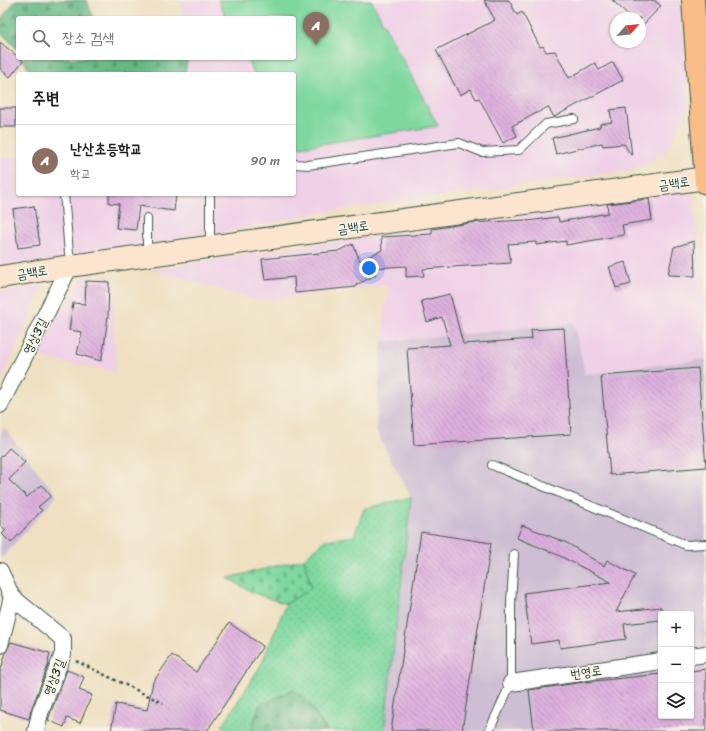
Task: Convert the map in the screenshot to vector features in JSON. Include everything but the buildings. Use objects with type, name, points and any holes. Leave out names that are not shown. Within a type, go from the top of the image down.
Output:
[{"type":"main road","points":[[693,0],[706,182]]},
{"type":"street","name":"금백로","points":[[0,277],[706,178]]},
{"type":"street","name":"영상3길","points":[[0,405],[70,266]]},
{"type":"street","name":"영상3길","points":[[0,571],[12,597],[63,639],[63,654],[40,713],[36,731]]},
{"type":"street","points":[[0,645],[12,597]]},
{"type":"street","points":[[694,656],[706,654]]},
{"type":"street","name":"번영로","points":[[511,683],[658,661]]},
{"type":"lane","points":[[296,164],[308,165],[459,143],[482,152],[519,150],[546,124],[574,119]]},
{"type":"lane","points":[[64,196],[70,266]]},
{"type":"lane","points":[[210,196],[210,247]]},
{"type":"lane","points":[[147,218],[147,256]]},
{"type":"lane","points":[[492,465],[686,545],[706,544]]},
{"type":"lane","points":[[489,731],[511,683],[511,603],[514,554]]},
{"type":"path","points":[[63,654],[163,703]]},
{"type":"shaded area","points":[[180,0],[680,0],[689,106],[667,152],[633,170],[316,213],[235,230],[183,237],[182,246],[0,268],[0,158],[16,157],[16,196],[296,196],[296,72],[185,72],[188,60],[296,60],[296,16],[184,16]]},
{"type":"shaded area","points":[[673,192],[693,193],[706,305],[706,359],[585,374],[574,323],[382,342],[388,285],[259,301],[150,269]]},
{"type":"shaded area","points":[[84,276],[113,277],[116,372],[36,357],[56,316]]},
{"type":"shaded area","points":[[44,284],[0,384],[0,292]]},
{"type":"shaded area","points":[[574,323],[585,374],[706,359],[706,731],[384,731],[411,497],[376,431],[382,342]]},
{"type":"shaded area","points":[[4,427],[57,496],[2,558],[0,555],[0,434]]},
{"type":"green space","points":[[16,0],[86,0],[93,16],[16,16],[16,48],[0,32],[0,20]]},
{"type":"green space","points":[[218,0],[371,0],[438,126],[296,148],[296,72],[253,72],[247,60],[296,60],[296,16],[226,16]]},
{"type":"green space","points":[[23,60],[188,60],[185,72],[30,72]]},
{"type":"green space","points":[[411,497],[384,731],[327,731],[306,699],[259,706],[251,731],[229,731],[222,726],[261,665],[286,604],[311,588],[304,559],[325,540],[354,536],[364,509]]},
{"type":"green space","points":[[304,559],[311,588],[286,604],[253,593],[228,578]]},
{"type":"green space","points":[[293,689],[306,699],[327,731],[251,731],[259,706]]},
{"type":"place","name":"난산초등학교","points":[[316,45]]}]
